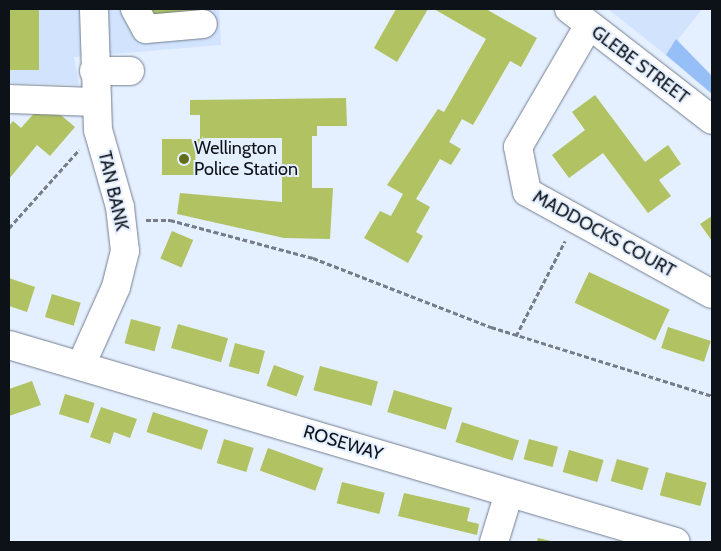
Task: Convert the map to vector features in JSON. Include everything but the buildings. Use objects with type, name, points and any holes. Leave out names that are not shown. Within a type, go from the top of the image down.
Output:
[{"type":"street","name":"TAN BANK","points":[[82,363],[122,270],[122,220],[99,135],[95,102],[94,9]]},
{"type":"street","points":[[135,9],[140,24],[146,29],[203,24]]},
{"type":"street","name":"GLEBE STREET","points":[[579,17],[712,120]]},
{"type":"street","name":"MADDOCKS COURT","points":[[579,17],[518,147],[527,192],[712,294]]},
{"type":"street","points":[[94,71],[130,71]]},
{"type":"street","points":[[9,99],[95,102]]},
{"type":"street","name":"ROSEWAY","points":[[9,345],[82,363],[676,542]]},
{"type":"street","points":[[494,542],[509,493]]},
{"type":"path","points":[[9,228],[79,150],[99,135]]},
{"type":"path","points":[[122,220],[170,220],[262,243],[516,336],[712,396]]},
{"type":"path","points":[[516,336],[577,220]]},
{"type":"shaded area","points":[[9,9],[219,9],[221,45],[74,57],[79,85],[9,83]]},
{"type":"shaded area","points":[[608,9],[702,9],[666,55]]},
{"type":"shaded area","points":[[676,39],[712,76],[712,94],[666,55]]},
{"type":"place","name":"Wellington Police Station","points":[[184,159]]}]
